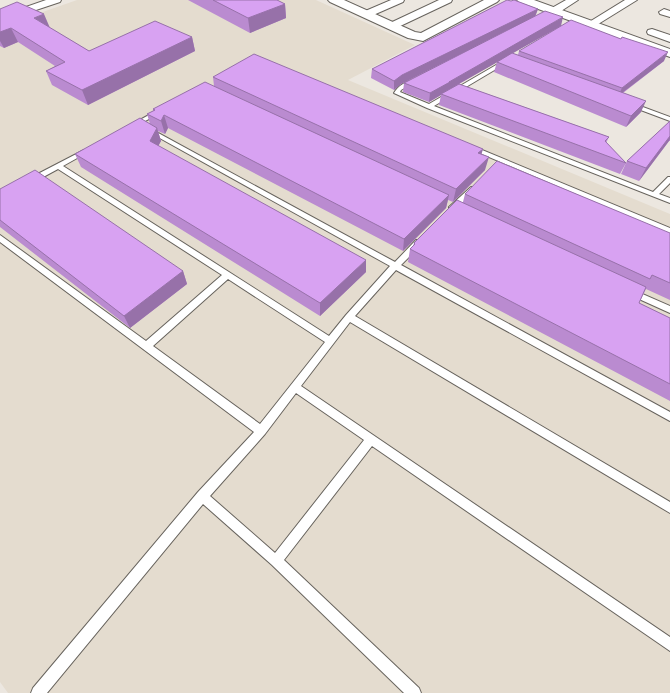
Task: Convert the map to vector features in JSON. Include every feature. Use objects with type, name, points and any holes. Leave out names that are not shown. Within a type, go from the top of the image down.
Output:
[{"type":"street","points":[[0,19],[56,0]]},
{"type":"street","points":[[334,0],[412,35],[423,37],[493,0]]},
{"type":"street","points":[[367,14],[399,0]]},
{"type":"street","points":[[392,26],[447,0]]},
{"type":"street","points":[[523,0],[550,13],[591,24],[670,53]]},
{"type":"street","points":[[550,13],[574,0]]},
{"type":"street","points":[[591,24],[632,0]]},
{"type":"street","points":[[652,32],[670,39]]},
{"type":"lane","points":[[429,107],[508,60]]},
{"type":"lane","points":[[418,79],[399,89],[397,93],[429,107],[670,201]]},
{"type":"lane","points":[[626,103],[670,119]]},
{"type":"lane","points":[[124,130],[163,109]]},
{"type":"lane","points":[[137,123],[396,264],[670,417]]},
{"type":"lane","points":[[465,145],[499,163],[670,231]]},
{"type":"lane","points":[[26,184],[91,148]]},
{"type":"lane","points":[[58,166],[330,341]]},
{"type":"lane","points":[[654,195],[670,179]]},
{"type":"lane","points":[[442,218],[480,182]]},
{"type":"lane","points":[[38,693],[202,496],[260,431],[350,317],[396,264],[427,234]]},
{"type":"lane","points":[[0,238],[260,431]]},
{"type":"lane","points":[[147,346],[227,275]]},
{"type":"lane","points":[[627,290],[670,310]]},
{"type":"lane","points":[[350,317],[670,508]]},
{"type":"lane","points":[[295,387],[670,645]]},
{"type":"lane","points":[[276,562],[371,439]]},
{"type":"lane","points":[[202,496],[276,562],[414,693]]},
{"type":"shaded area","points":[[77,0],[316,0],[415,45],[348,80],[670,214],[670,693],[8,693],[0,682],[0,27]]},
{"type":"building","points":[[213,0],[277,0],[285,4],[248,18]]},
{"type":"building","points":[[507,0],[514,0],[538,9],[402,75],[394,81],[372,69]]},
{"type":"building","points":[[17,2],[44,14],[34,18],[89,51],[155,21],[192,37],[82,90],[46,71],[65,62],[11,28],[0,32],[0,9]]},
{"type":"building","points":[[545,11],[563,17],[430,93],[404,83]]},
{"type":"building","points":[[571,20],[621,39],[622,37],[668,52],[622,88],[519,51]]},
{"type":"building","points":[[512,53],[646,101],[631,116],[497,62]]},
{"type":"building","points":[[254,54],[483,149],[478,153],[489,157],[456,189],[213,77]]},
{"type":"building","points":[[205,82],[449,195],[404,239],[164,115],[161,121],[147,114],[155,110],[153,109]]},
{"type":"building","points":[[459,84],[609,137],[605,141],[626,163],[441,94]]},
{"type":"building","points":[[140,118],[157,128],[150,141],[366,260],[320,303],[75,154]]},
{"type":"building","points":[[670,121],[670,136],[646,168],[627,161]]},
{"type":"building","points":[[497,161],[670,233],[670,283],[652,275],[650,279],[465,194]]},
{"type":"building","points":[[35,170],[183,271],[124,316],[0,220],[0,189]]},
{"type":"building","points":[[457,200],[646,287],[639,303],[670,318],[670,384],[410,249],[415,244],[414,243]]}]
